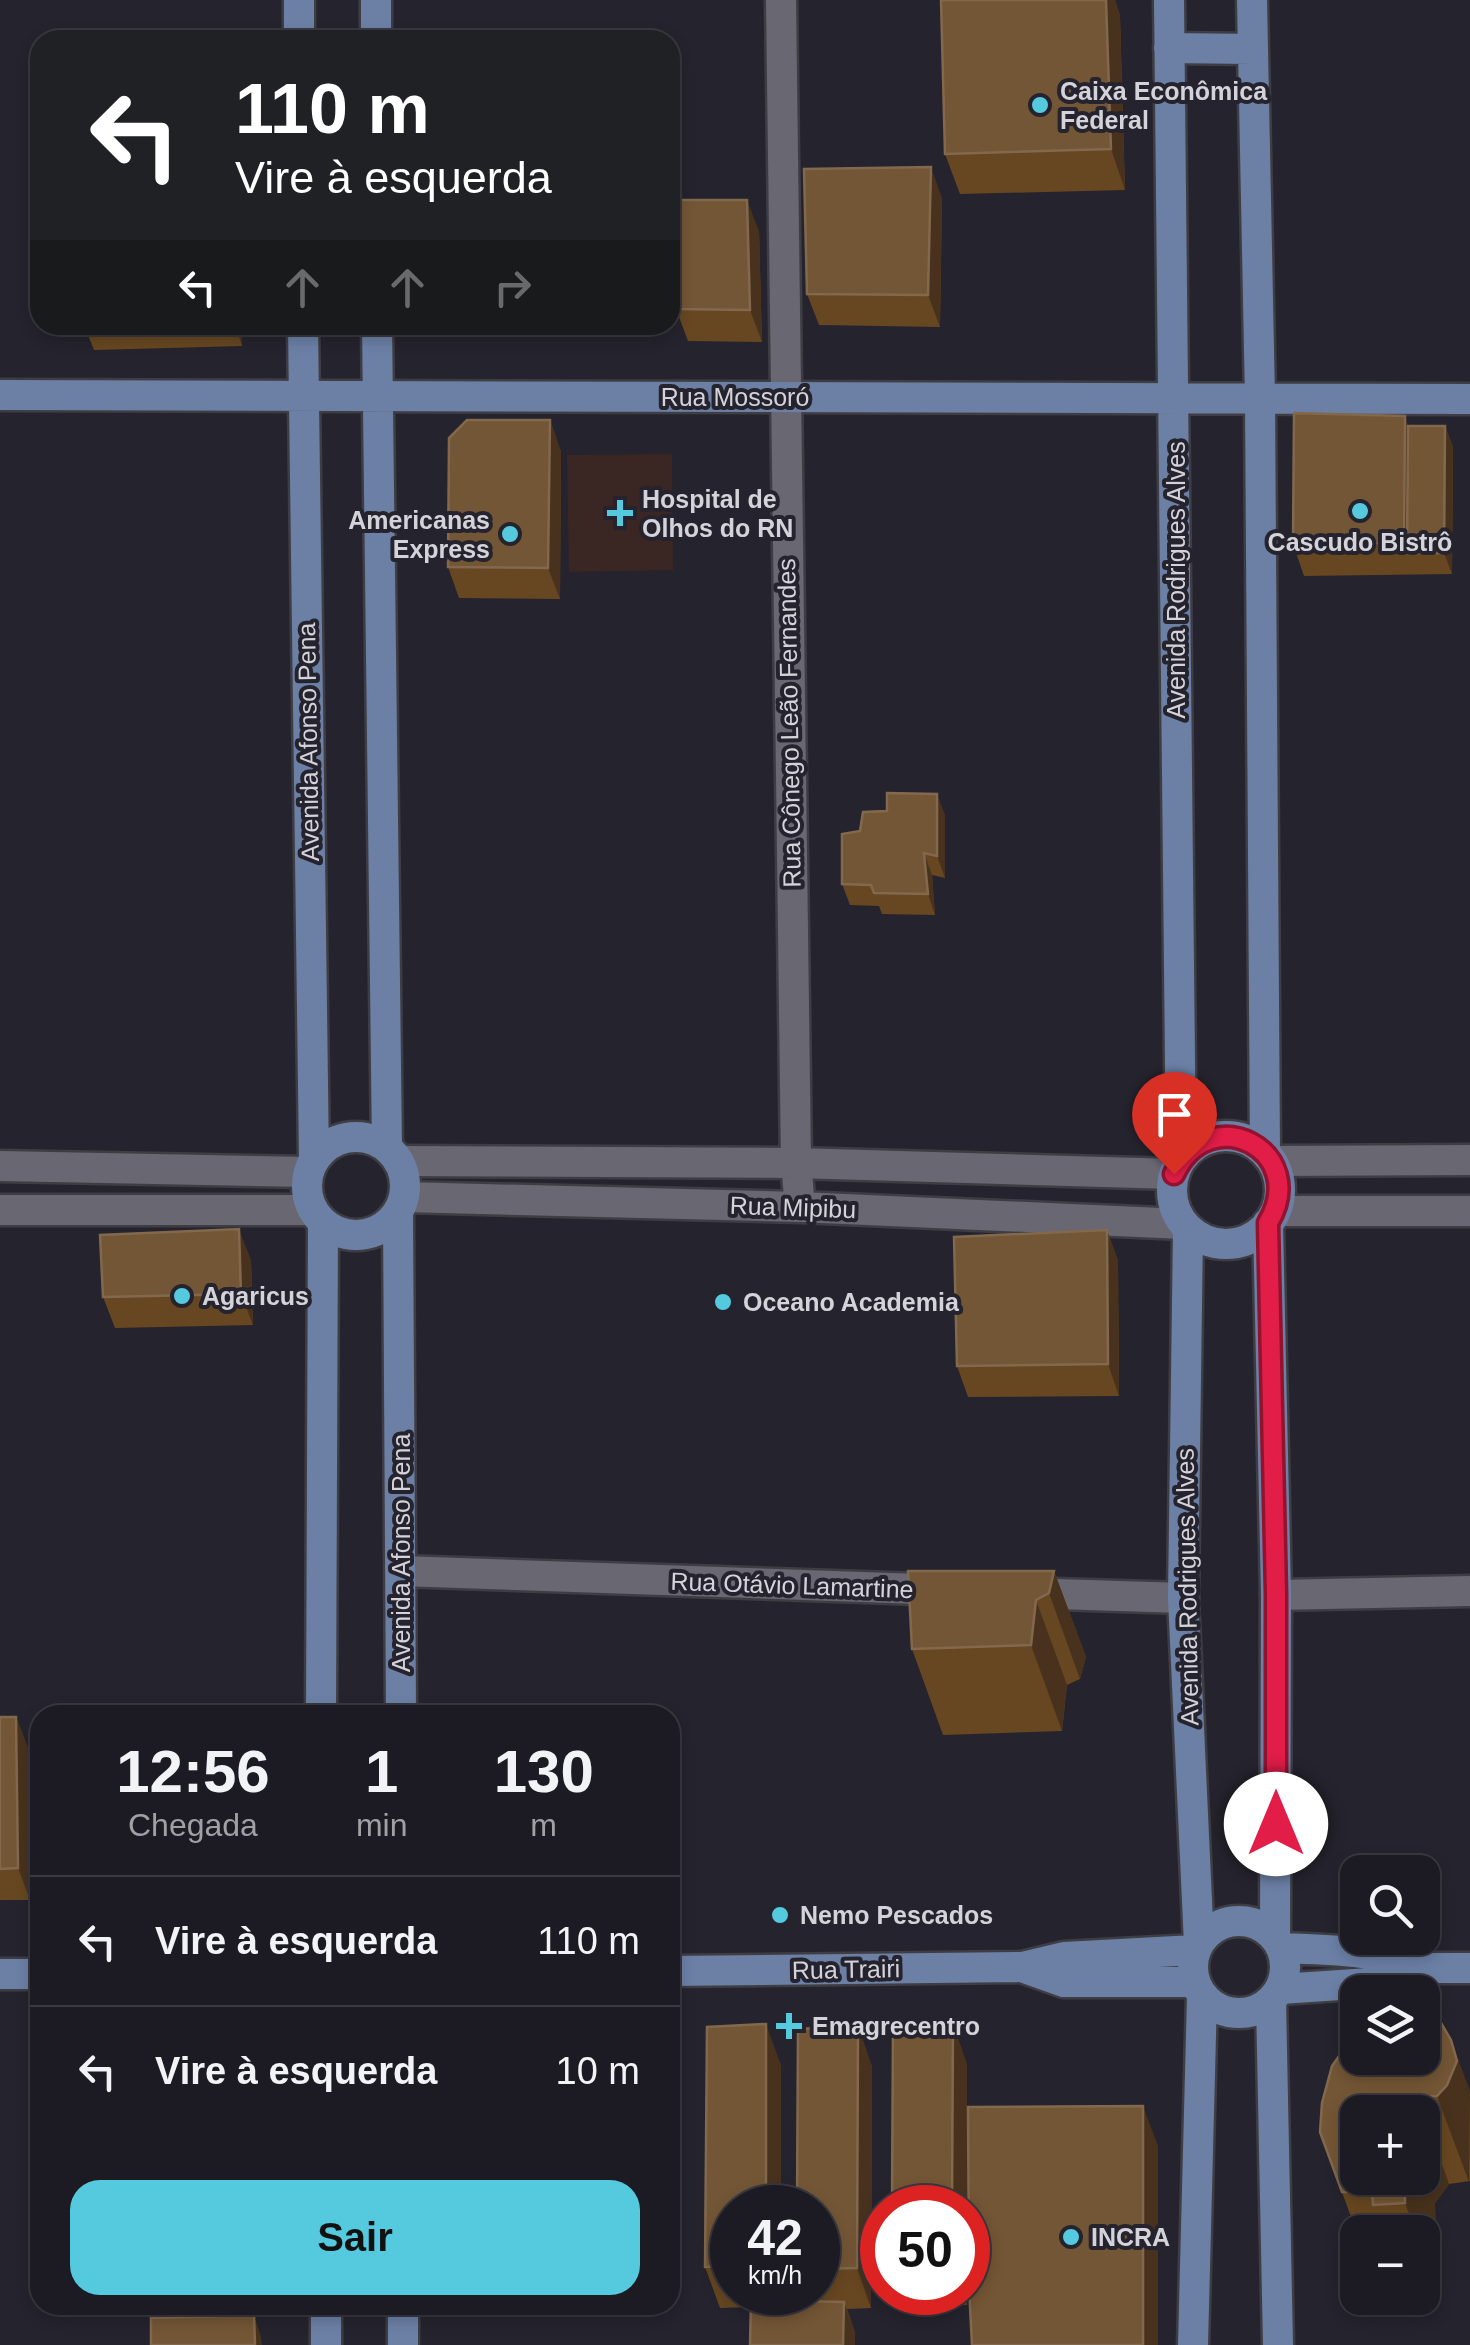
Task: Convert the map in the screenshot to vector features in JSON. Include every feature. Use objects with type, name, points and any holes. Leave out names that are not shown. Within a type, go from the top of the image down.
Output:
[{"type":"main road","points":[[299,0],[299,30]]},
{"type":"main road","points":[[376,0],[376,30]]},
{"type":"main road","name":"Avenida Rodrigues Alves","points":[[1168,0],[1175,400],[1177,1167]]},
{"type":"main road","points":[[1252,0],[1268,1156],[1278,1176],[1280,1194],[1272,1217],[1278,1943],[1284,1976],[1275,1995],[1278,2345]]},
{"type":"main road","points":[[1170,48],[1253,49]]},
{"type":"main road","name":"Avenida Afonso Pena","points":[[303,335],[311,1166]]},
{"type":"main road","points":[[377,335],[393,1154]]},
{"type":"main road","name":"Rua Mossoró","points":[[0,395],[1470,399]]},
{"type":"main road","points":[[356,1136],[373,1140],[393,1154],[404,1172],[401,1204],[386,1224],[355,1235],[338,1232],[318,1216],[308,1198],[311,1166],[325,1148],[356,1136]]},
{"type":"main road","points":[[1268,1156],[1244,1139],[1221,1136],[1198,1143],[1177,1167],[1171,1191],[1174,1208],[1185,1227],[1214,1243],[1245,1241],[1272,1217]]},
{"type":"main road","name":"Avenida Afonso Pena","points":[[401,1204],[401,1705]]},
{"type":"main road","points":[[318,1216],[321,1705]]},
{"type":"main road","name":"Avenida Rodrigues Alves","points":[[1185,1227],[1183,1598],[1197,1947]]},
{"type":"main road","points":[[1193,2345],[1197,1947],[1218,1926],[1229,1922],[1255,1924],[1278,1943],[1394,1956],[1425,1968]]},
{"type":"main road","name":"Rua Trairi","points":[[680,1972],[1022,1967],[1064,1957],[1197,1947]]},
{"type":"main road","name":"Rua Trairi","points":[[1022,1967],[1064,1982],[1198,1989]]},
{"type":"main road","points":[[1198,1989],[1214,2006],[1244,2013],[1275,1995],[1370,1982],[1425,1968],[1470,1968]]},
{"type":"main road","points":[[0,1974],[30,1974]]},
{"type":"main road","points":[[326,2315],[326,2345]]},
{"type":"main road","points":[[403,2315],[403,2345]]},
{"type":"street","name":"Rua Cônego Leão Fernandes","points":[[781,0],[796,1163],[800,1206]]},
{"type":"street","name":"Rua Mipibu","points":[[393,1154],[1177,1167]]},
{"type":"street","points":[[1268,1156],[1470,1160]]},
{"type":"street","points":[[0,1166],[311,1166]]},
{"type":"street","name":"Rua Mipibu","points":[[401,1204],[800,1206],[1185,1227]]},
{"type":"street","points":[[0,1210],[318,1216]]},
{"type":"street","points":[[1272,1217],[1470,1211]]},
{"type":"street","name":"Rua Otávio Lamartine","points":[[401,1571],[1183,1598]]},
{"type":"street","points":[[1276,1594],[1470,1591]]},
{"type":"shaded area","name":"Hospital de Olhos do RN","points":[[672,454],[673,570],[569,572],[567,455]]},
{"type":"building","name":"Caixa Econômica Federal","points":[[941,0],[1106,0],[1111,149],[945,154]]},
{"type":"building","points":[[931,167],[928,295],[807,294],[804,169]]},
{"type":"building","points":[[680,200],[747,200],[750,310],[680,309]]},
{"type":"building","name":"Cascudo Bistrô","points":[[1294,413],[1405,416],[1404,543],[1293,544]]},
{"type":"building","name":"Americanas Express","points":[[467,420],[550,420],[548,568],[448,567],[449,438]]},
{"type":"building","points":[[1408,426],[1445,426],[1444,553],[1407,553]]},
{"type":"building","points":[[887,793],[937,794],[937,856],[924,853],[928,894],[874,893],[871,885],[842,884],[842,834],[860,831],[863,812],[887,811]]},
{"type":"building","points":[[239,1229],[241,1294],[103,1297],[100,1235]]},
{"type":"building","points":[[1107,1230],[1108,1364],[957,1366],[954,1237]]},
{"type":"building","points":[[908,1571],[1054,1571],[1049,1593],[1036,1600],[1031,1645],[912,1649]]},
{"type":"building","points":[[0,1717],[16,1717],[18,1868],[0,1869]]},
{"type":"building","points":[[1440,2021],[1457,2061],[1447,2085],[1438,2095],[1340,2095],[1340,2187],[1320,2132],[1322,2103],[1332,2066],[1340,2055],[1340,2075],[1440,2075]]},
{"type":"building","points":[[953,2023],[952,2185],[892,2185],[893,2026]]},
{"type":"building","points":[[766,2024],[766,2185],[710,2185],[710,2267],[705,2267],[707,2027]]},
{"type":"building","points":[[858,2026],[857,2268],[840,2268],[840,2185],[797,2185],[798,2029]]},
{"type":"building","name":"INCRA","points":[[1143,2106],[1143,2345],[972,2345],[970,2315],[990,2315],[990,2185],[968,2185],[968,2107]]},
{"type":"building","points":[[1372,2195],[1405,2195],[1405,2203],[1373,2205]]},
{"type":"building","points":[[840,2302],[844,2302],[843,2345],[750,2345],[751,2315],[840,2315]]},
{"type":"building","points":[[254,2315],[255,2345],[151,2345],[151,2318]]},
{"type":"place","name":"Caixa Econômica Federal","points":[[1040,105]]},
{"type":"place","name":"Cascudo Bistrô","points":[[1360,511]]},
{"type":"place","name":"Hospital de Olhos do RN","points":[[620,513]]},
{"type":"place","name":"Americanas Express","points":[[510,534]]},
{"type":"place","name":"Agaricus","points":[[182,1296]]},
{"type":"place","name":"Oceano Academia","points":[[723,1302]]},
{"type":"place","name":"Nemo Pescados","points":[[780,1915]]},
{"type":"place","name":"Emagrecentro","points":[[789,2026]]},
{"type":"place","name":"INCRA","points":[[1071,2237]]},
{"type":"route","points":[[1174,1174],[1181,1159],[1198,1143],[1221,1136],[1244,1139],[1265,1152],[1278,1176],[1280,1194],[1268,1223],[1276,1594],[1276,1824]]}]
